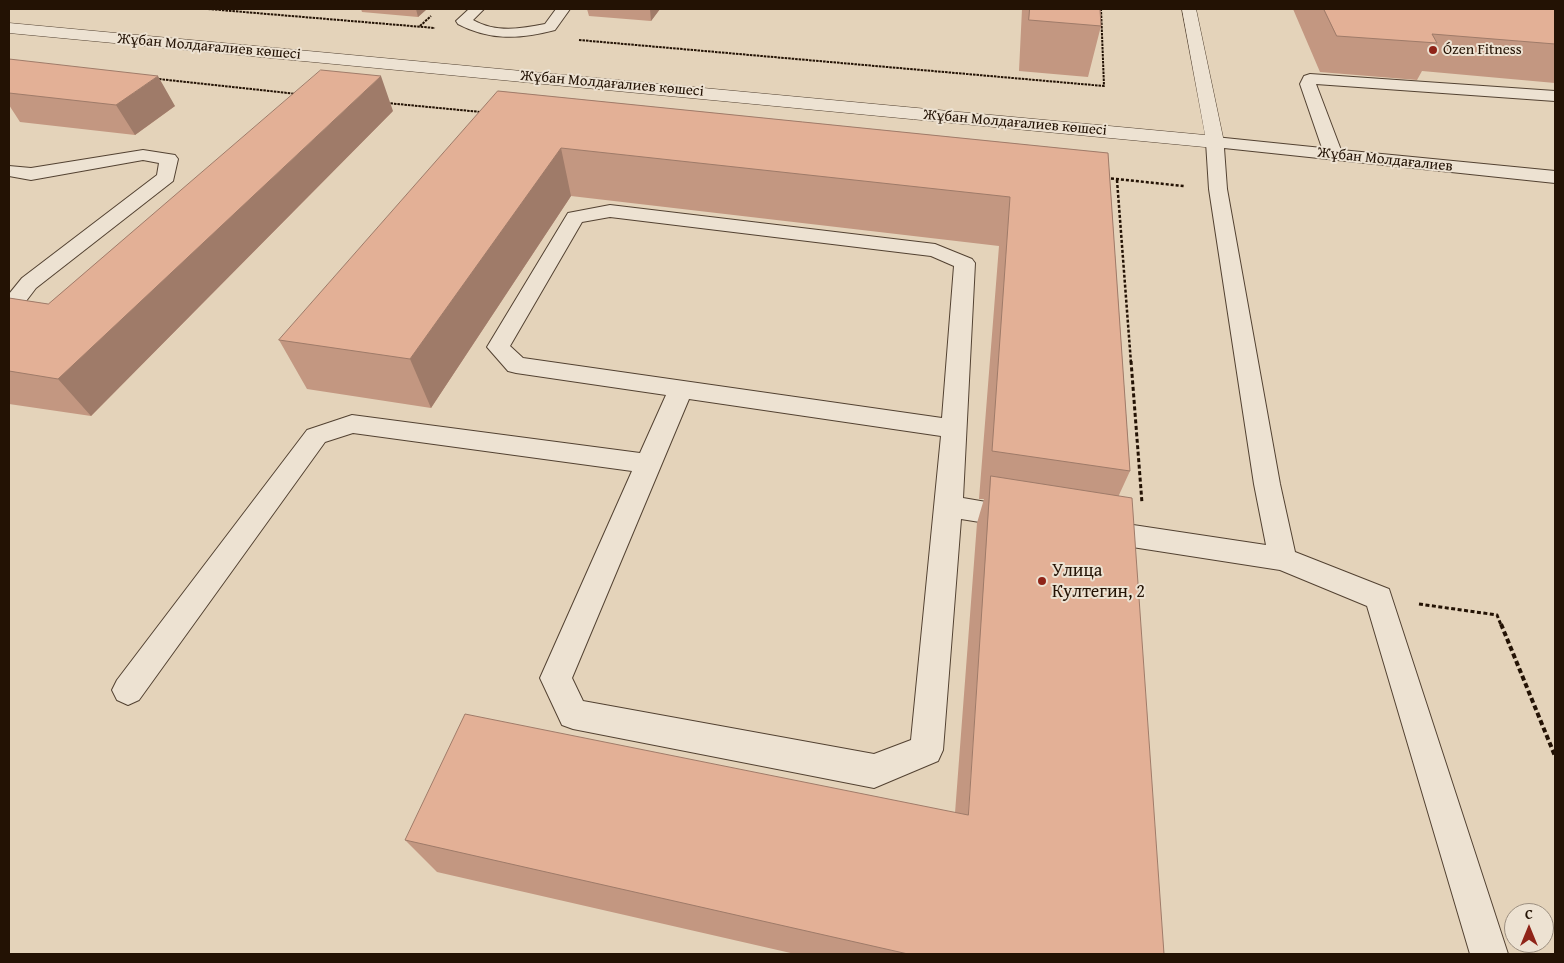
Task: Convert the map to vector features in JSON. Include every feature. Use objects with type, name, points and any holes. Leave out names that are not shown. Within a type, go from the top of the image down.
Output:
[{"type":"street","points":[[1189,9],[1216,142]]},
{"type":"street","name":"Жұбан Молдағалиев көшесі","points":[[9,28],[1216,142]]},
{"type":"lane","points":[[477,9],[463,21],[479,31],[519,34],[550,27],[563,9]]},
{"type":"lane","points":[[1334,154],[1308,84],[1310,79],[1555,96]]},
{"type":"lane","points":[[1216,142],[1218,189],[1267,484],[1283,559]]},
{"type":"lane","name":"Жұбан Молдағалиев","points":[[1216,142],[1555,177]]},
{"type":"lane","points":[[9,170],[31,174],[143,155],[169,159],[166,177],[19,282],[9,308]]},
{"type":"lane","points":[[681,389],[556,678],[573,714],[874,771],[926,750],[948,506],[954,429],[965,263],[935,250],[610,211],[575,217],[498,347],[516,365],[681,389],[954,429]]},
{"type":"lane","points":[[128,690],[316,436],[352,424],[649,464]]},
{"type":"lane","points":[[948,506],[1037,520]]},
{"type":"lane","points":[[1076,527],[1283,559],[1379,598],[1489,954]]},
{"type":"path","points":[[208,9],[438,28]]},
{"type":"path","points":[[578,40],[1104,86],[1101,9]]},
{"type":"path","points":[[157,79],[305,94]]},
{"type":"path","points":[[384,102],[482,113]]},
{"type":"path","points":[[1097,178],[1218,189]]},
{"type":"path","points":[[1117,180],[1145,538]]},
{"type":"path","points":[[1379,598],[1497,615],[1555,756]]},
{"type":"building","points":[[1030,9],[1100,9],[1101,26],[1029,20]]},
{"type":"building","points":[[1324,9],[1555,9],[1555,44],[1432,34],[1437,43],[1337,36]]},
{"type":"building","points":[[9,59],[158,76],[116,105],[9,93]]},
{"type":"building","points":[[321,70],[381,76],[58,379],[9,371],[9,298],[48,304]]},
{"type":"building","points":[[498,91],[1108,153],[1130,471],[992,451],[1010,197],[561,148],[410,359],[279,340]]},
{"type":"building","points":[[991,476],[1132,498],[1164,954],[908,954],[405,840],[465,714],[968,815]]},
{"type":"place","name":"Ózen Fitness","points":[[1433,50]]},
{"type":"place","name":"Улица Култегин, 2","points":[[1042,581]]}]
